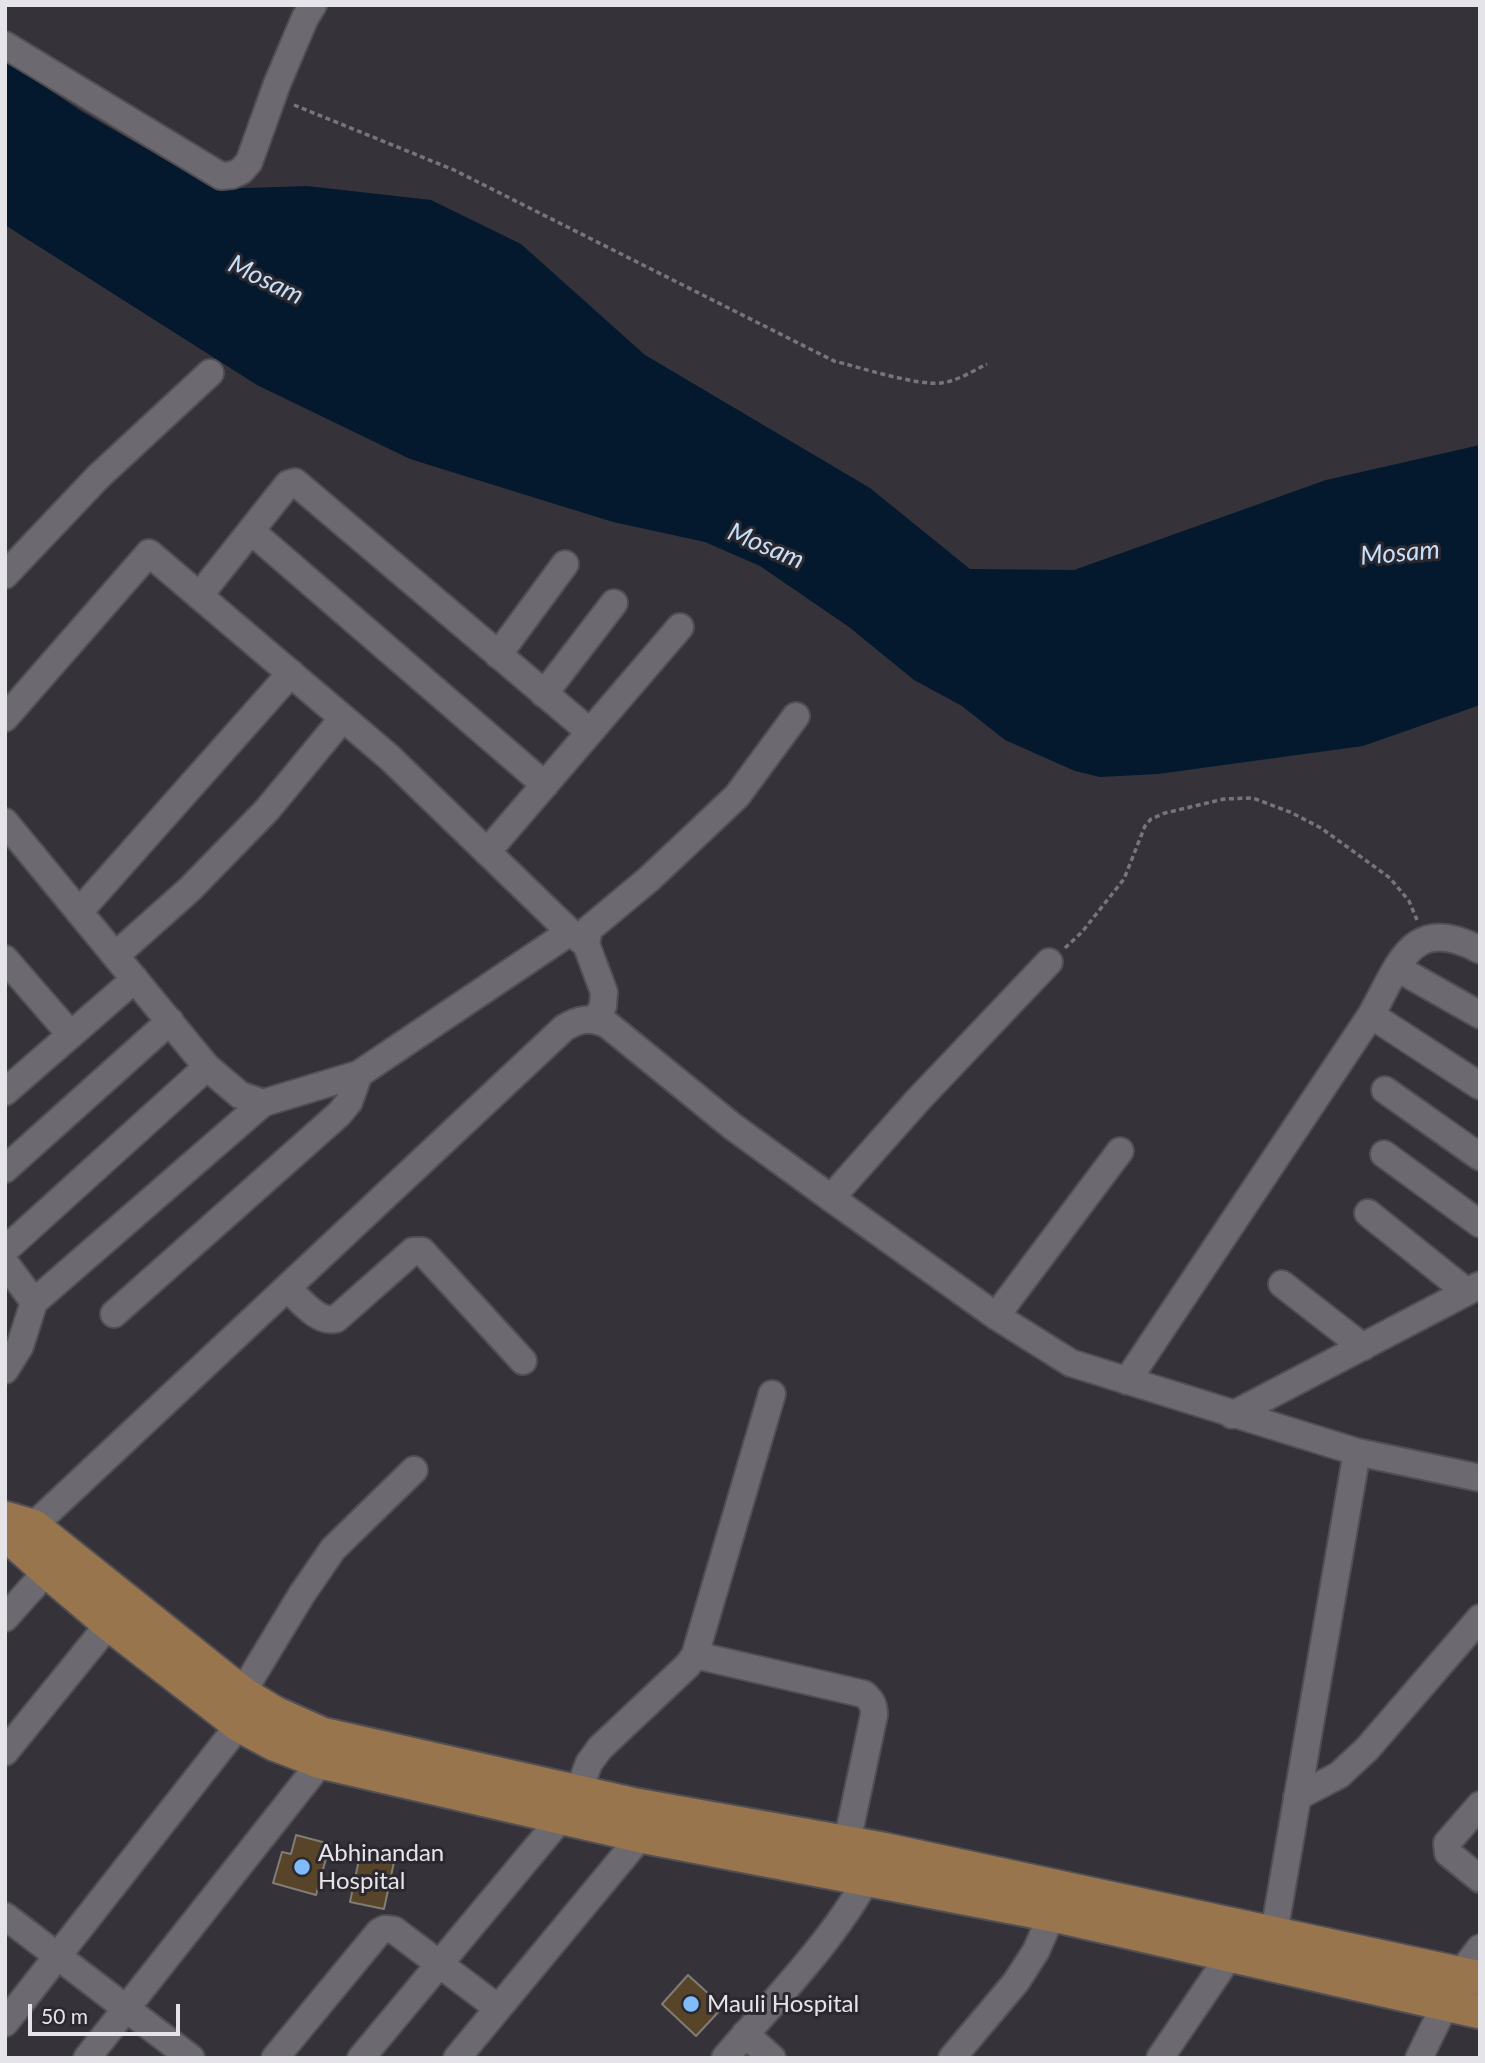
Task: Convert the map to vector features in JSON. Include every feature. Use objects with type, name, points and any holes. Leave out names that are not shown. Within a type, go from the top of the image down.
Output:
[{"type":"main road","points":[[15,1526],[47,1571],[109,1624],[240,1709]]},
{"type":"main road","points":[[15,1526],[240,1709],[274,1744],[328,1749],[650,1822],[867,1880],[1058,1901],[1473,1966]]},
{"type":"main road","points":[[650,1822],[847,1842],[882,1849],[1230,1955],[1480,2012]]},
{"type":"street","points":[[5,46],[220,176],[232,175],[241,171],[248,162],[271,100],[313,5]]},
{"type":"street","points":[[8,565],[210,373]]},
{"type":"street","points":[[199,596],[288,484],[295,482],[590,733]]},
{"type":"street","points":[[251,531],[545,785]]},
{"type":"street","points":[[5,718],[149,553],[389,757],[578,938],[604,992],[603,1006],[596,1018]]},
{"type":"street","points":[[498,655],[565,564]]},
{"type":"street","points":[[544,694],[614,603]]},
{"type":"street","points":[[487,852],[680,627]]},
{"type":"street","points":[[79,912],[291,673]]},
{"type":"street","points":[[5,1370],[20,1346],[34,1301],[263,1103],[359,1074],[578,938],[659,870],[737,796],[796,716]]},
{"type":"street","points":[[116,956],[190,889],[267,810],[343,718]]},
{"type":"street","points":[[5,822],[207,1067],[240,1095],[263,1103]]},
{"type":"street","points":[[1127,1381],[1371,1015],[1397,968],[1415,943],[1424,938],[1441,936],[1480,950]]},
{"type":"street","points":[[5,959],[71,1035]]},
{"type":"street","points":[[831,1198],[918,1100],[1049,962]]},
{"type":"street","points":[[1397,968],[1480,1015]]},
{"type":"street","points":[[10,1078],[71,1035],[135,979]]},
{"type":"street","points":[[1371,1015],[1480,1086]]},
{"type":"street","points":[[15,1526],[287,1288],[564,1028],[575,1021],[596,1018],[732,1126],[831,1198],[996,1316],[1071,1363],[1357,1452],[1480,1478]]},
{"type":"street","points":[[5,1169],[170,1021]]},
{"type":"street","points":[[5,1250],[207,1067]]},
{"type":"street","points":[[114,1314],[339,1114],[349,1102],[359,1074]]},
{"type":"street","points":[[1385,1090],[1480,1157]]},
{"type":"street","points":[[996,1316],[1121,1151]]},
{"type":"street","points":[[1384,1154],[1480,1224]]},
{"type":"street","points":[[1232,1415],[1473,1289],[1368,1213]]},
{"type":"street","points":[[287,1288],[321,1318],[328,1321],[336,1319],[418,1249],[523,1361]]},
{"type":"street","points":[[5,1263],[34,1301]]},
{"type":"street","points":[[1282,1284],[1363,1347]]},
{"type":"street","points":[[361,2058],[570,1805],[589,1763],[600,1748],[688,1665],[695,1655],[772,1394]]},
{"type":"street","points":[[1274,1933],[1357,1452]]},
{"type":"street","points":[[5,2023],[240,1709],[302,1594],[333,1549],[414,1470]]},
{"type":"street","points":[[5,1618],[47,1571]]},
{"type":"street","points":[[1297,1797],[1339,1775],[1367,1749],[1480,1618]]},
{"type":"street","points":[[5,1752],[109,1624]]},
{"type":"street","points":[[695,1655],[864,1694],[870,1699],[874,1705],[874,1715],[847,1842]]},
{"type":"street","points":[[87,2058],[328,1749]]},
{"type":"street","points":[[1480,1805],[1447,1843],[1446,1848],[1448,1853],[1480,1879]]},
{"type":"street","points":[[457,2058],[650,1822]]},
{"type":"street","points":[[725,2058],[824,1941],[867,1880],[882,1849]]},
{"type":"street","points":[[952,2058],[1016,1982],[1036,1951],[1058,1901]]},
{"type":"street","points":[[5,1916],[191,2058]]},
{"type":"street","points":[[275,2058],[379,1932],[385,1929],[394,1930],[498,2008]]},
{"type":"street","points":[[1160,2058],[1230,1955]]},
{"type":"street","points":[[1419,2058],[1445,2004],[1473,1966]]},
{"type":"street","points":[[746,2034],[772,2058]]},
{"type":"path","points":[[271,100],[309,110],[454,170],[834,361],[940,383],[963,376],[987,364]]},
{"type":"path","points":[[1049,962],[1082,932],[1124,879],[1145,826],[1151,819],[1165,813],[1224,800],[1253,798],[1290,811],[1321,828],[1390,878],[1409,901],[1424,938]]},
{"type":"water","name":"Mosam","points":[[5,60],[81,111],[216,189],[307,186],[431,200],[521,244],[645,355],[870,488],[970,569],[1074,570],[1326,480],[1480,445],[1480,705],[1363,746],[1158,774],[1100,777],[1075,771],[1005,740],[962,706],[914,680],[849,627],[760,566],[705,542],[613,522],[410,459],[257,385],[5,225]]},
{"type":"building","points":[[296,1835],[330,1844],[316,1895],[273,1883],[282,1852],[291,1854]]},
{"type":"building","points":[[360,1855],[394,1862],[384,1909],[350,1902]]},
{"type":"building","points":[[688,1975],[723,2007],[696,2036],[662,2004]]},
{"type":"place","name":"Abhinandan Hospital","points":[[302,1867]]},
{"type":"place","name":"Mauli Hospital","points":[[691,2004]]}]
